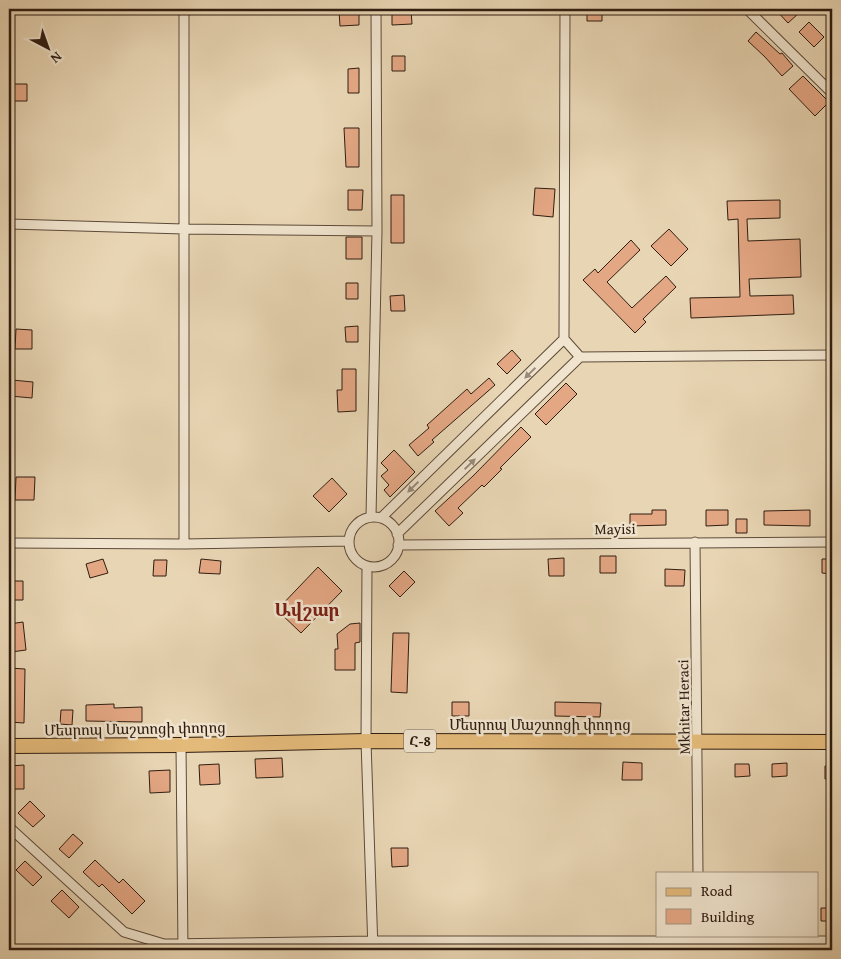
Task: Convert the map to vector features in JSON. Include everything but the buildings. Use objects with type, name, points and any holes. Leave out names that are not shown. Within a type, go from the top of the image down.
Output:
[{"type":"main road","name":"Մեսրոպ Մաշտոցի փողոց","points":[[9,746],[366,741],[832,742]]},
{"type":"street","points":[[184,9],[184,544]]},
{"type":"street","points":[[371,517],[377,231],[376,9]]},
{"type":"street","points":[[566,9],[564,339],[580,357]]},
{"type":"street","points":[[747,9],[832,93]]},
{"type":"street","points":[[9,224],[184,229],[377,231]]},
{"type":"street","points":[[381,518],[564,339]]},
{"type":"street","points":[[397,534],[580,357],[832,355]]},
{"type":"street","points":[[371,517],[381,518],[394,527],[397,534],[398,545],[396,553],[384,565],[376,567],[367,566],[360,563],[354,557],[348,541],[353,528],[358,522],[371,517]]},
{"type":"street","points":[[9,542],[184,544],[348,541]]},
{"type":"street","name":"Mkhitar Heraci","points":[[695,542],[698,872]]},
{"type":"street","name":"Mayisi","points":[[398,545],[832,542]]},
{"type":"street","points":[[367,566],[366,741],[373,950]]},
{"type":"street","points":[[181,745],[182,947]]},
{"type":"street","points":[[9,827],[124,932],[164,944],[182,947],[373,940],[699,938],[832,941]]},
{"type":"street","points":[[699,938],[699,950]]},
{"type":"district","name":"Ավշար","points":[[307,610]]}]
